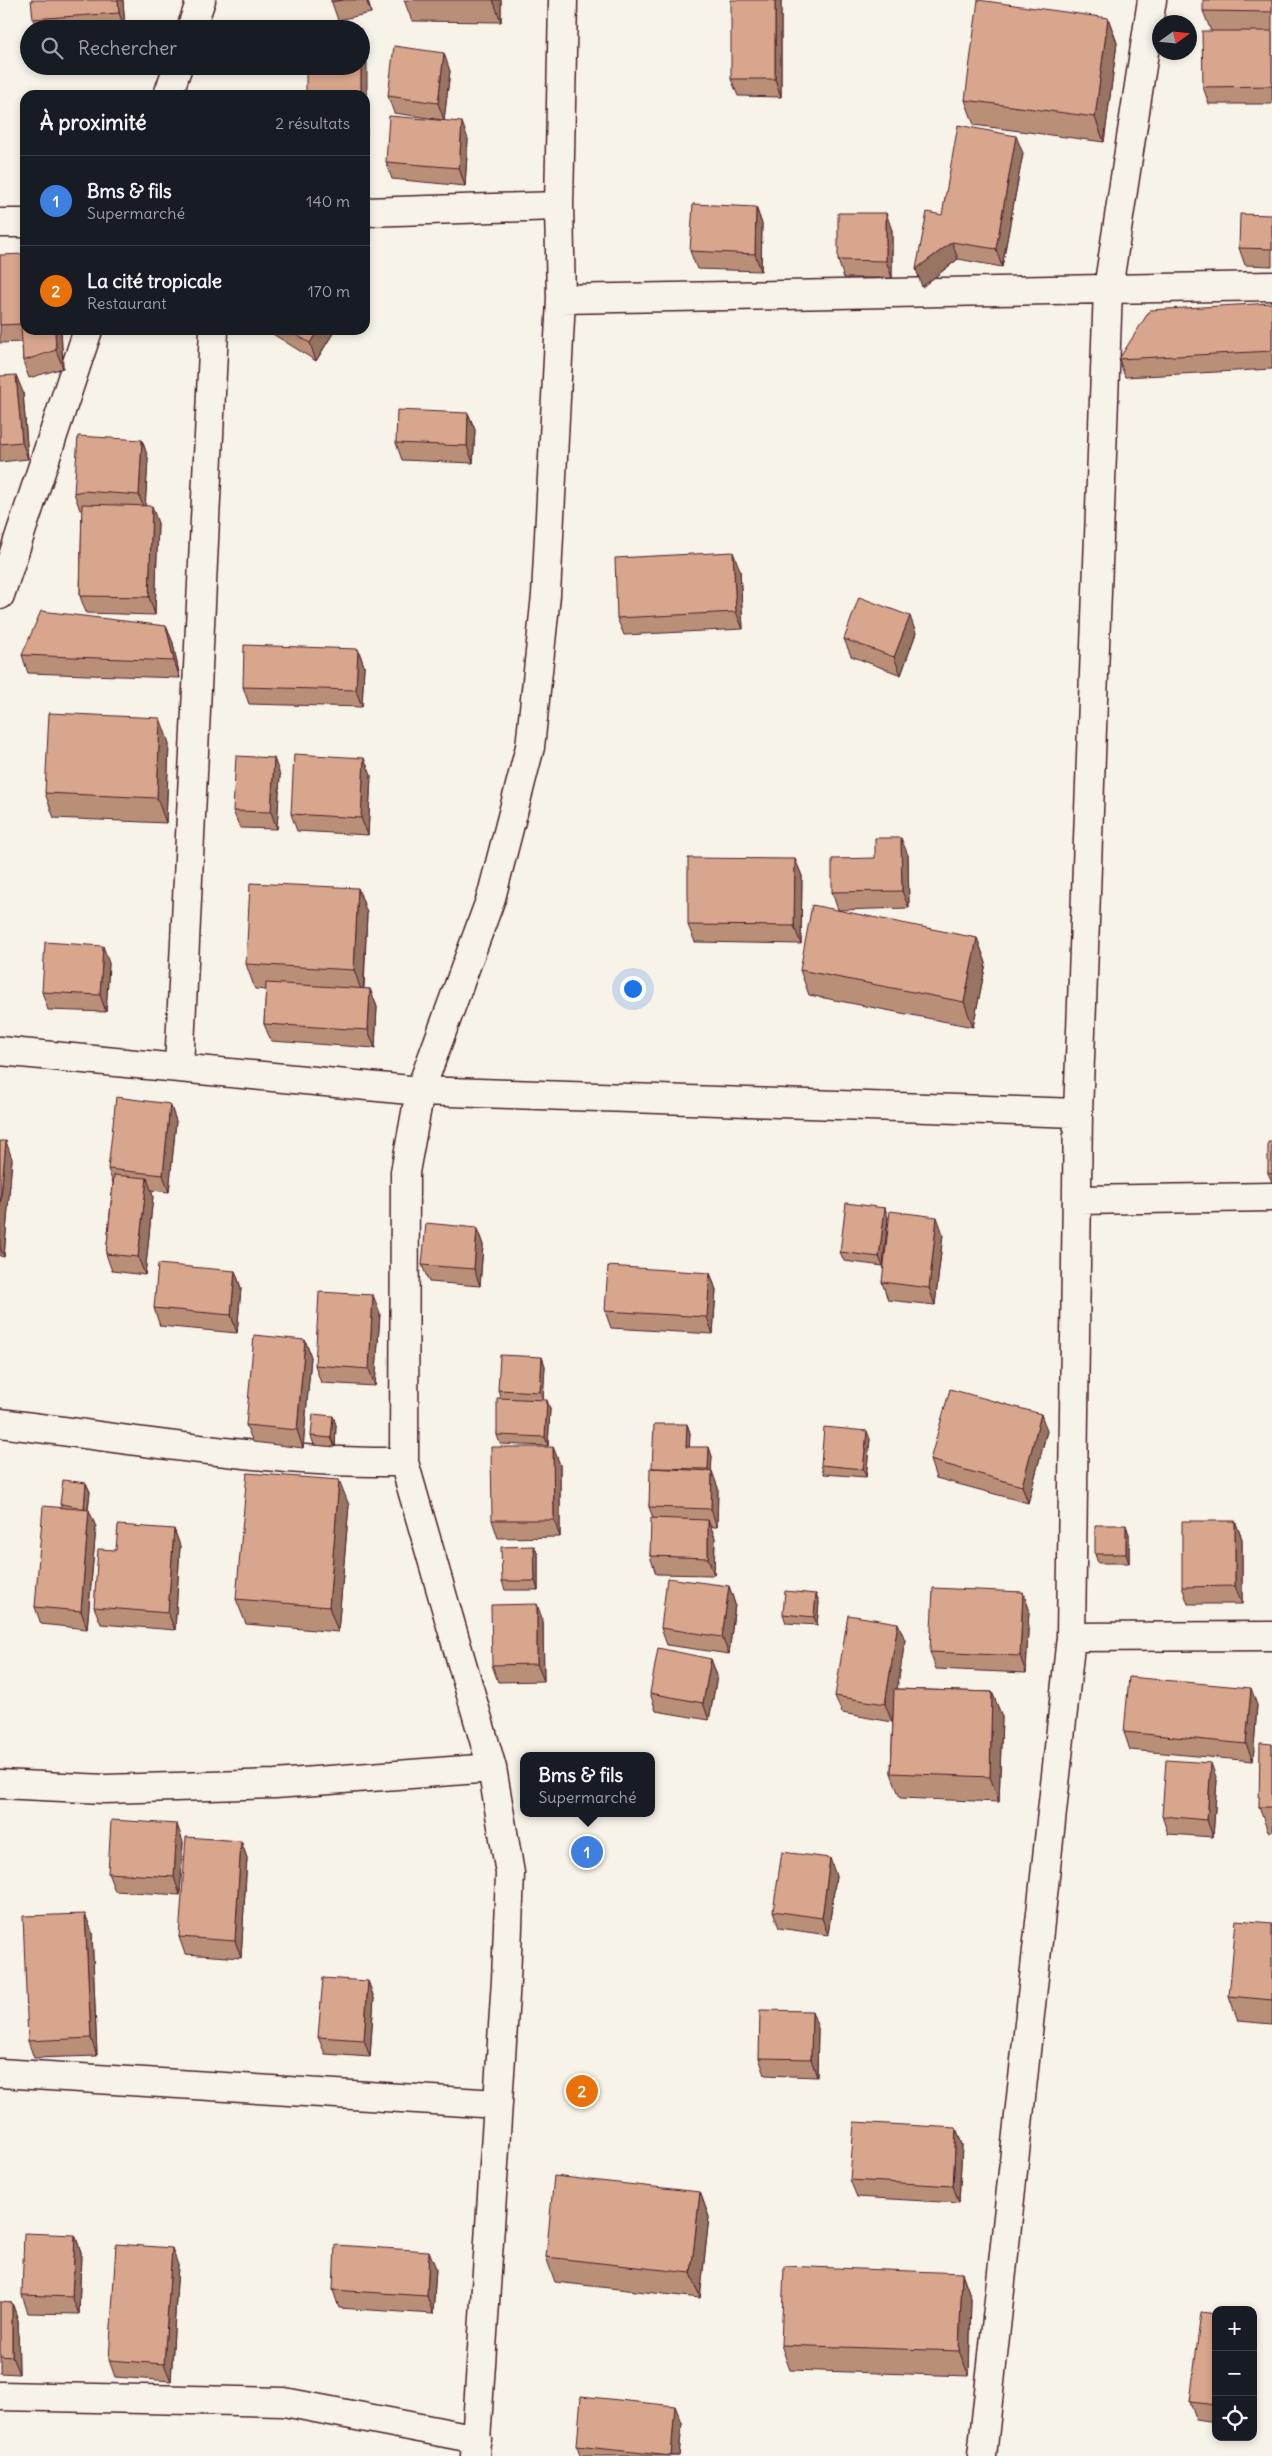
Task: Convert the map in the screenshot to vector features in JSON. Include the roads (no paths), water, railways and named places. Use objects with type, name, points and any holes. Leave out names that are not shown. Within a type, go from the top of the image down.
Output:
[{"type":"street","points":[[194,20],[201,0]]},
{"type":"street","points":[[0,2396],[284,2402],[476,2448],[510,1873],[492,1768],[404,1462],[405,1172],[420,1091],[491,898],[530,747],[546,595],[560,299],[559,206],[563,0]]},
{"type":"street","points":[[982,2456],[1071,1637],[1078,1113],[1108,289],[1152,0]]},
{"type":"street","points":[[170,90],[175,75]]},
{"type":"street","points":[[370,212],[559,206]]},
{"type":"street","points":[[0,223],[20,223]]},
{"type":"street","points":[[560,299],[1272,286]]},
{"type":"street","points":[[0,595],[86,335]]},
{"type":"street","points":[[179,1068],[214,335]]},
{"type":"street","points":[[0,1051],[420,1091],[1078,1113]]},
{"type":"street","points":[[1078,1200],[1272,1197]]},
{"type":"street","points":[[0,1423],[255,1454],[361,1463],[404,1462]]},
{"type":"street","points":[[1071,1637],[1272,1636]]},
{"type":"street","points":[[0,1784],[105,1789],[275,1784],[492,1768]]},
{"type":"street","points":[[0,2073],[497,2104]]},
{"type":"place","name":"Bms & fils","points":[[587,1852]]},
{"type":"place","name":"La cité tropicale","points":[[582,2091]]}]
